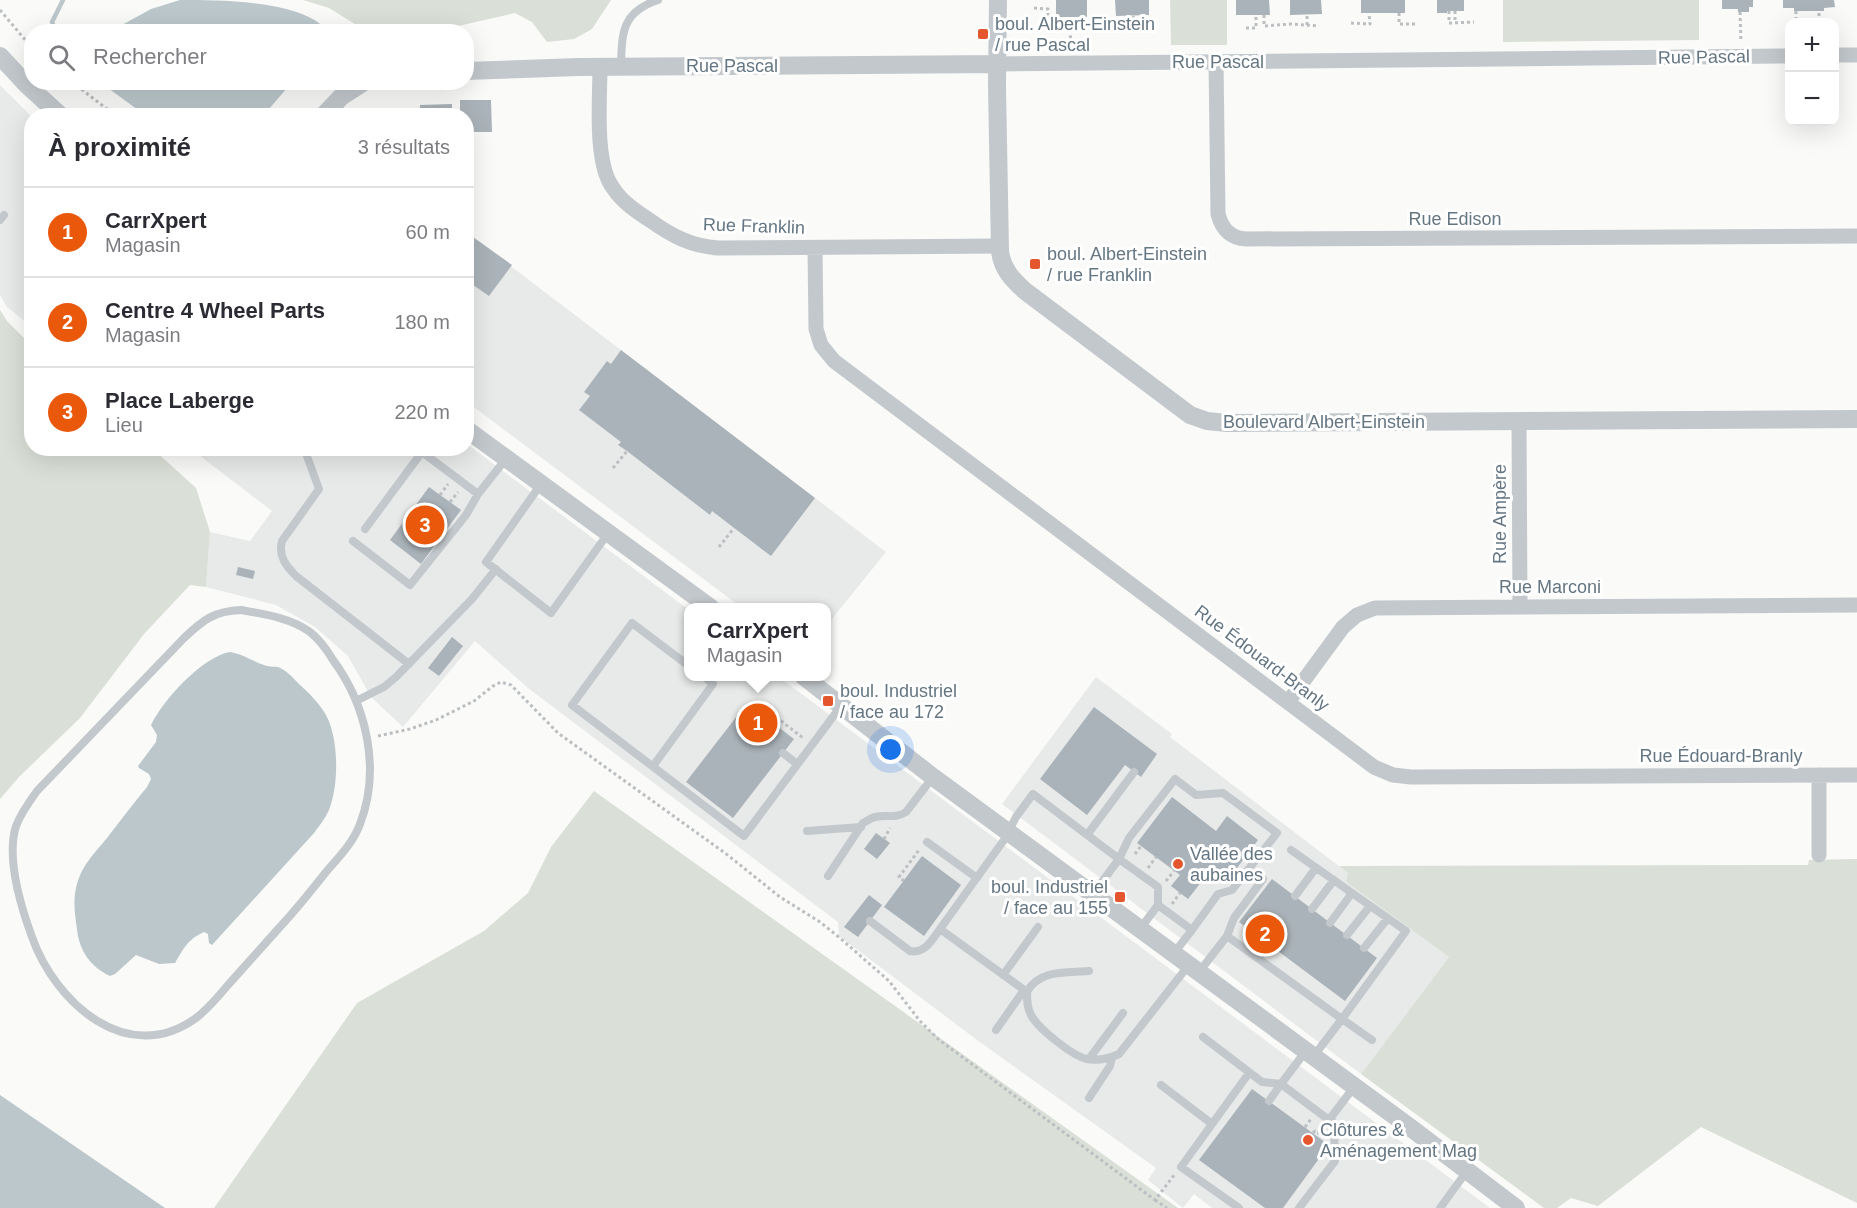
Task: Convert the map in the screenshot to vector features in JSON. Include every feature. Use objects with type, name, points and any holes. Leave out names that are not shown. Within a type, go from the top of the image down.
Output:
[{"type":"street","name":"Boulevard Albert-Einstein","points":[[998,0],[1000,246],[1003,265],[1025,291],[1182,411],[1198,419],[1227,423],[1857,419]]},
{"type":"street","points":[[1839,55],[1857,55]]},
{"type":"street","points":[[0,56],[24,82]]},
{"type":"street","name":"Rue Pascal","points":[[474,71],[600,67],[1785,56]]},
{"type":"street","name":"Rue Edison","points":[[1216,62],[1218,214],[1226,231],[1241,239],[1857,236]]},
{"type":"street","name":"Rue Franklin","points":[[600,67],[601,155],[605,176],[619,196],[674,237],[690,243],[718,248],[1000,246]]},
{"type":"street","points":[[32,90],[52,108]]},
{"type":"street","points":[[331,108],[352,90]]},
{"type":"street","name":"Rue Édouard-Branly","points":[[815,248],[817,336],[834,361],[1367,763],[1381,771],[1401,777],[1857,774]]},
{"type":"street","name":"Rue Ampère","points":[[1519,422],[1520,607]]},
{"type":"street","points":[[474,435],[704,603]]},
{"type":"street","name":"Rue Marconi","points":[[1288,702],[1343,627],[1362,612],[1383,607],[1857,605]]},
{"type":"street","points":[[809,681],[933,777],[1516,1208]]},
{"type":"street","points":[[1819,775],[1819,855]]},
{"type":"lane","points":[[621,67],[624,28],[627,21],[643,5],[658,0]]},
{"type":"lane","points":[[307,456],[319,489],[282,541],[280,547],[284,561],[296,576],[409,664]]},
{"type":"lane","points":[[365,529],[419,456]]},
{"type":"lane","points":[[427,456],[478,494]]},
{"type":"lane","points":[[353,541],[411,585],[506,459]]},
{"type":"lane","points":[[542,483],[486,562],[551,613],[609,532]]},
{"type":"lane","points":[[356,701],[384,687],[409,664],[472,599],[496,569]]},
{"type":"lane","points":[[230,611],[258,613],[286,621],[310,632],[338,666],[356,701],[367,739],[370,763],[368,794],[355,836],[290,916],[198,1017],[188,1024],[161,1034],[129,1035],[102,1024],[86,1014],[55,983],[36,948],[19,896],[13,859],[16,827],[37,791],[184,638],[208,618],[230,611]]},
{"type":"lane","points":[[684,662],[632,623],[572,705],[744,836],[841,706]]},
{"type":"lane","points":[[653,766],[713,684],[709,681]]},
{"type":"lane","points":[[783,753],[798,764]]},
{"type":"lane","points":[[1087,835],[1134,772]]},
{"type":"lane","points":[[828,876],[861,827],[871,818],[894,818],[906,812],[933,777]]},
{"type":"lane","points":[[1093,894],[1119,859],[1129,838],[1175,779],[1196,795],[1223,793],[1277,833],[1232,890],[1218,894],[1173,954]]},
{"type":"lane","points":[[870,921],[910,951],[922,950],[940,929],[1033,794],[1158,888],[1158,905],[1140,929]]},
{"type":"lane","points":[[807,831],[861,827]]},
{"type":"lane","points":[[927,842],[976,878]]},
{"type":"lane","points":[[1269,1101],[1281,1084],[1341,1019],[1406,931],[1291,850]]},
{"type":"lane","points":[[1295,896],[1316,868]]},
{"type":"lane","points":[[940,929],[1026,991],[1029,1013],[1035,1023],[1073,1053],[1095,1060],[1119,1054],[1193,970],[1227,936],[1234,918],[1263,879]]},
{"type":"lane","points":[[1312,909],[1334,880]]},
{"type":"lane","points":[[1330,922],[1352,893]]},
{"type":"lane","points":[[1158,905],[1192,930]]},
{"type":"lane","points":[[1347,935],[1370,906]]},
{"type":"lane","points":[[1364,948],[1388,918]]},
{"type":"lane","points":[[1003,975],[1038,927]]},
{"type":"lane","points":[[1227,936],[1372,1040]]},
{"type":"lane","points":[[996,1030],[1037,980],[1045,975],[1089,971]]},
{"type":"lane","points":[[1089,1059],[1123,1013]]},
{"type":"lane","points":[[1203,1038],[1262,1082],[1281,1084],[1334,1123],[1335,1161],[1299,1208]]},
{"type":"lane","points":[[1089,1098],[1110,1066],[1112,1057]]},
{"type":"lane","points":[[1239,1208],[1181,1167],[1249,1073]]},
{"type":"lane","points":[[1161,1085],[1212,1124]]},
{"type":"lane","points":[[1329,1120],[1354,1087]]},
{"type":"lane","points":[[1205,1134],[1214,1140]]},
{"type":"lane","points":[[1440,1208],[1467,1171]]},
{"type":"path","points":[[1034,8],[1048,9],[1048,15],[1056,24],[1070,28]]},
{"type":"path","points":[[0,9],[24,38]]},
{"type":"path","points":[[1449,11],[1449,23],[1474,22]]},
{"type":"path","points":[[1455,11],[1455,22]]},
{"type":"path","points":[[1796,11],[1796,18]]},
{"type":"path","points":[[1819,11],[1819,18]]},
{"type":"path","points":[[1740,12],[1741,42]]},
{"type":"path","points":[[1351,23],[1370,24],[1369,13]]},
{"type":"path","points":[[1399,13],[1399,24],[1418,24]]},
{"type":"path","points":[[1246,28],[1256,28],[1256,15]]},
{"type":"path","points":[[1264,15],[1264,26],[1319,26]]},
{"type":"path","points":[[1307,25],[1308,15]]},
{"type":"path","points":[[1133,16],[1134,23]]},
{"type":"path","points":[[1069,17],[1071,48]]},
{"type":"path","points":[[1107,26],[1149,22],[1156,26]]},
{"type":"path","points":[[82,90],[106,108]]},
{"type":"path","points":[[613,468],[627,451]]},
{"type":"path","points":[[719,548],[734,528]]},
{"type":"path","points":[[367,739],[436,720],[474,701],[493,686],[501,682],[508,683],[558,733],[725,853],[780,897],[820,922],[840,938],[889,981],[920,1021],[944,1044],[1167,1208]]},
{"type":"path","points":[[763,716],[767,710],[794,731]]},
{"type":"path","points":[[904,881],[899,878],[920,850]]},
{"type":"path","points":[[1155,1200],[1181,1167]]},
{"type":"shaded area","points":[[180,0],[217,0],[281,8],[300,13],[320,24],[124,24],[151,9]]},
{"type":"shaded area","points":[[303,0],[611,0],[592,29],[574,39],[547,42],[532,22],[515,13],[467,24],[355,24],[329,8]]},
{"type":"shaded area","points":[[1170,0],[1227,0],[1227,45],[1171,45]]},
{"type":"shaded area","points":[[1503,0],[1699,0],[1699,40],[1503,42]]},
{"type":"shaded area","points":[[0,85],[24,109],[24,320],[7,307],[0,295]]},
{"type":"shaded area","points":[[111,90],[285,90],[270,108],[135,108]]},
{"type":"shaded area","points":[[474,238],[886,552],[831,620],[831,603],[736,603],[474,407]]},
{"type":"shaded area","points":[[0,310],[7,321],[24,338],[24,456],[161,456],[196,488],[210,532],[206,587],[190,585],[144,634],[80,718],[19,777],[0,799]]},
{"type":"shaded area","points":[[474,449],[684,606],[684,681],[784,681],[1490,1208],[1212,1208],[1194,1194],[1183,1208],[1148,1180],[1156,1168],[977,1040],[839,936],[838,922],[528,688],[475,641],[403,727],[371,697],[348,656],[315,627],[276,605],[206,587],[210,532],[250,541],[272,511],[200,456],[474,456]]},
{"type":"shaded area","points":[[230,652],[266,666],[284,670],[317,702],[326,715],[333,736],[336,762],[335,788],[329,810],[314,833],[212,945],[209,943],[208,934],[204,932],[190,941],[175,963],[159,964],[136,955],[110,976],[92,963],[80,944],[75,909],[78,880],[88,861],[151,779],[149,774],[138,766],[156,742],[157,735],[151,725],[164,704],[196,671],[208,662]]},
{"type":"shaded area","points":[[1096,677],[1172,734],[1170,737],[1348,873],[1346,882],[1449,957],[1361,1074],[1002,804]]},
{"type":"shaded area","points":[[594,791],[1178,1208],[214,1208],[357,1003],[484,931],[528,893],[551,847]]},
{"type":"shaded area","points":[[1857,859],[1857,1203],[1701,1127],[1598,1206],[1571,1198],[1557,1208],[1544,1208],[1361,1074],[1449,957],[1346,882],[1348,873],[1339,866],[1808,865],[1809,860]]},
{"type":"shaded area","points":[[0,1095],[165,1208],[0,1208]]},
{"type":"building","points":[[1056,0],[1087,0],[1087,17],[1056,17]]},
{"type":"building","points":[[1115,0],[1149,0],[1149,15],[1116,16]]},
{"type":"building","points":[[1236,0],[1269,0],[1270,15],[1236,15]]},
{"type":"building","points":[[1290,0],[1321,0],[1322,14],[1290,15]]},
{"type":"building","points":[[1361,0],[1405,0],[1405,13],[1361,13]]},
{"type":"building","points":[[1437,0],[1464,0],[1464,11],[1437,13]]},
{"type":"building","points":[[1722,0],[1753,0],[1753,7],[1749,7],[1749,12],[1722,9]]},
{"type":"building","points":[[1783,0],[1834,0],[1835,7],[1824,8],[1824,11],[1794,11],[1794,8],[1783,8]]},
{"type":"building","points":[[460,100],[491,100],[492,132],[474,132],[474,108],[460,108]]},
{"type":"building","points":[[452,104],[452,108],[420,108],[420,105]]},
{"type":"building","points":[[474,238],[512,265],[489,296],[474,286]]},
{"type":"building","points":[[621,350],[815,498],[771,556],[712,511],[710,515],[618,445],[621,442],[579,410],[590,396],[584,392],[607,361],[611,364]]},
{"type":"building","points":[[429,487],[461,510],[421,564],[390,540]]},
{"type":"building","points":[[238,567],[255,571],[253,579],[236,575]]},
{"type":"building","points":[[452,637],[463,646],[439,676],[428,668]]},
{"type":"building","points":[[747,703],[794,739],[733,818],[686,782]]},
{"type":"building","points":[[1094,707],[1157,754],[1141,777],[1125,765],[1087,815],[1040,779]]},
{"type":"building","points":[[1172,797],[1216,831],[1227,816],[1258,840],[1225,884],[1209,872],[1188,899],[1171,886],[1180,875],[1137,843]]},
{"type":"building","points":[[876,833],[890,843],[877,859],[864,849]]},
{"type":"building","points":[[922,856],[961,885],[924,936],[884,907]]},
{"type":"building","points":[[1272,879],[1377,958],[1345,1001],[1239,922]]},
{"type":"building","points":[[869,895],[882,905],[858,937],[844,927]]},
{"type":"building","points":[[1252,1089],[1329,1145],[1283,1208],[1265,1208],[1199,1160]]},
{"type":"waterway","points":[[53,24],[63,0]]},
{"type":"place","name":"boul. Albert-Einstein / rue Pascal","points":[[983,34]]},
{"type":"place","name":"boul. Albert-Einstein / rue Franklin","points":[[1035,264]]},
{"type":"place","name":"Place Laberge","points":[[425,525]]},
{"type":"place","name":"boul. Industriel / face au 172","points":[[828,701]]},
{"type":"place","name":"CarrXpert","points":[[758,723]]},
{"type":"place","name":"Vallée des aubaines","points":[[1178,864]]},
{"type":"place","name":"boul. Industriel / face au 155","points":[[1120,897]]},
{"type":"place","name":"Centre 4 Wheel Parts","points":[[1265,934]]},
{"type":"place","name":"Clôtures & Aménagement Mag","points":[[1308,1140]]}]
